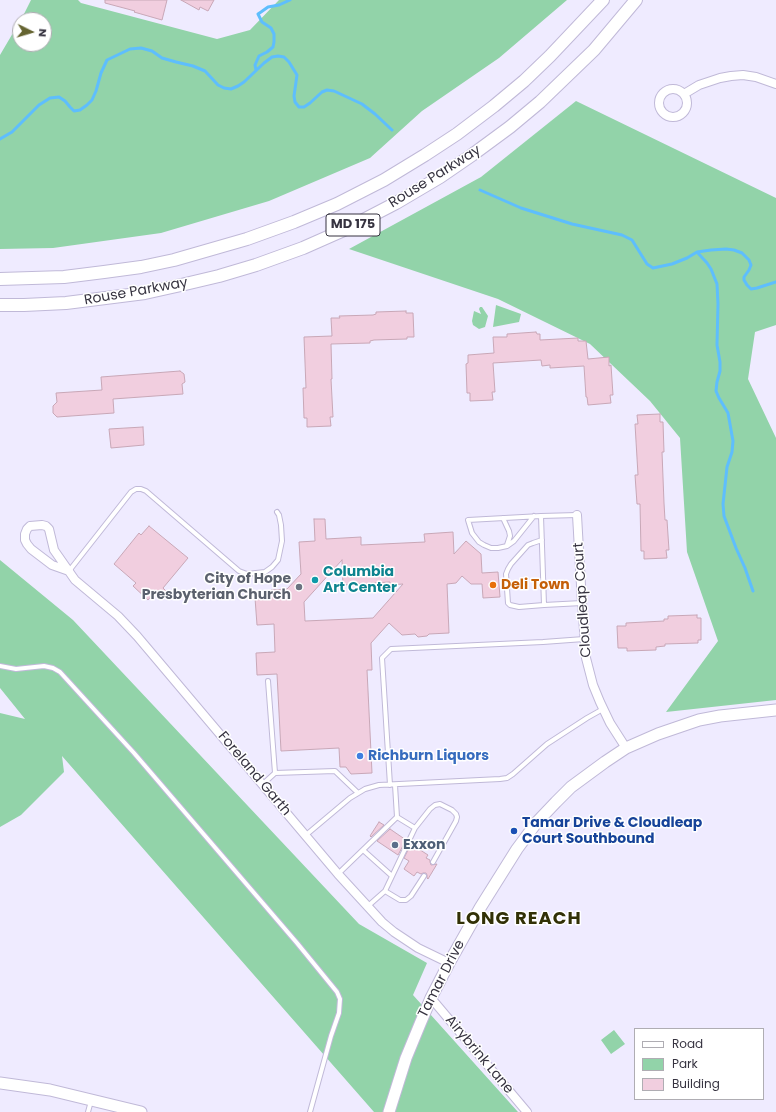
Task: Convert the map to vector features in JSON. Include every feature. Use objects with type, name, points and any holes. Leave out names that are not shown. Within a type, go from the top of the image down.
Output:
[{"type":"main road","name":"Rouse Parkway","points":[[0,279],[64,277],[141,267],[174,260],[247,239],[337,204],[384,180],[425,155],[457,134],[494,106],[524,81],[550,56],[603,0]]},
{"type":"main road","name":"Rouse Parkway","points":[[0,305],[66,303],[145,293],[220,276],[256,265],[303,248],[346,229],[440,177],[510,127],[540,102],[594,50],[636,0]]},
{"type":"street","points":[[684,94],[699,85],[731,76],[743,75],[756,77],[776,84]]},
{"type":"street","name":"Cloudleap Court","points":[[577,515],[586,658],[593,685],[603,709],[626,748]]},
{"type":"street","name":"Foreland Garth","points":[[69,571],[52,566],[31,549],[25,540],[25,534],[30,526],[42,525],[49,529],[54,550],[69,571],[75,580],[118,616],[137,636],[338,874],[382,922],[418,948],[449,963]]},
{"type":"street","name":"Tamar Drive","points":[[389,1112],[406,1058],[431,998],[449,963],[480,908],[517,849],[537,822],[556,802],[571,787],[626,748],[658,734],[700,720],[727,715],[776,710]]},
{"type":"street","name":"Airybrink Lane","points":[[431,998],[527,1112]]},
{"type":"street","points":[[0,1083],[50,1090],[141,1112]]},
{"type":"lane","points":[[69,571],[136,489],[146,491],[239,571],[247,574],[265,572],[278,560],[282,541],[281,525],[277,512]]},
{"type":"lane","points":[[534,516],[514,541],[507,546],[498,548],[491,548],[479,542],[472,533],[468,520],[534,516],[577,515]]},
{"type":"lane","points":[[541,516],[544,605]]},
{"type":"lane","points":[[503,518],[510,530],[507,546]]},
{"type":"lane","points":[[542,540],[528,545],[508,569],[506,574],[508,603],[518,607],[582,603]]},
{"type":"lane","points":[[390,785],[382,658],[391,648],[584,639]]},
{"type":"lane","points":[[0,666],[16,669],[44,666],[53,668],[60,672],[134,753],[297,943],[337,992],[340,999],[339,1013],[330,1036],[310,1112]]},
{"type":"lane","points":[[268,681],[275,773]]},
{"type":"lane","points":[[306,835],[350,798],[365,789],[378,785],[507,778],[547,744],[603,709]]},
{"type":"lane","points":[[263,784],[275,773],[335,771],[358,793]]},
{"type":"lane","points":[[338,874],[396,817],[395,785]]},
{"type":"lane","points":[[368,906],[385,891],[415,828],[430,809],[435,805],[440,804],[452,810],[457,817],[433,862]]},
{"type":"lane","points":[[396,817],[415,828]]},
{"type":"lane","points":[[363,850],[392,876]]},
{"type":"lane","points":[[385,891],[400,900],[406,900],[411,896],[424,876]]},
{"type":"lane","points":[[88,1112],[91,1100]]},
{"type":"green space","points":[[31,0],[78,0],[81,3],[217,39],[250,30],[279,0],[567,0],[499,58],[422,111],[370,158],[269,201],[161,233],[53,248],[0,249],[0,55],[12,35],[12,52],[52,52],[52,12],[25,12]]},
{"type":"green space","points":[[576,101],[776,198],[776,325],[755,332],[748,379],[776,438],[776,700],[666,712],[718,641],[687,552],[680,438],[650,401],[590,344],[498,299],[349,249],[481,177]]},
{"type":"green space","points":[[496,305],[521,314],[519,322],[493,327]]},
{"type":"green space","points":[[482,307],[488,316],[485,327],[479,329],[473,325],[472,321],[474,311],[481,314],[479,309]]},
{"type":"green space","points":[[0,560],[73,620],[359,924],[427,963],[413,995],[518,1112],[374,1112],[62,756],[64,772],[21,815],[0,827],[0,713],[25,719],[0,688]]},
{"type":"green space","points":[[614,1030],[625,1044],[611,1054],[601,1040]]},
{"type":"building","points":[[105,0],[167,0],[162,20],[105,3]]},
{"type":"building","points":[[181,0],[214,0],[208,11],[200,7],[199,10]]},
{"type":"building","points":[[406,311],[406,313],[413,313],[414,337],[407,337],[407,339],[374,340],[370,341],[370,343],[331,344],[333,417],[330,417],[331,426],[307,427],[307,418],[304,418],[303,388],[306,388],[304,337],[332,336],[331,318],[340,318],[339,316],[373,315],[376,314],[376,312]]},
{"type":"building","points":[[536,332],[537,334],[540,334],[540,340],[578,338],[578,341],[586,341],[588,359],[609,357],[613,395],[610,395],[611,403],[588,405],[584,366],[550,368],[550,365],[542,366],[541,360],[493,363],[495,392],[492,392],[493,400],[470,401],[470,393],[467,393],[466,364],[468,363],[468,355],[494,353],[493,337],[507,337],[507,334]]},
{"type":"building","points":[[180,371],[184,374],[185,382],[182,384],[183,394],[113,399],[114,413],[57,417],[53,413],[53,406],[57,402],[56,393],[102,390],[101,377]]},
{"type":"building","points":[[660,414],[660,422],[663,422],[664,452],[662,452],[664,503],[669,550],[666,550],[667,558],[644,559],[644,551],[641,551],[640,504],[637,504],[635,475],[638,475],[635,424],[638,424],[637,415]]},
{"type":"building","points":[[143,427],[144,445],[111,448],[109,429]]},
{"type":"building","points":[[314,519],[325,519],[326,539],[361,537],[361,545],[425,542],[424,534],[453,532],[454,554],[466,541],[481,554],[482,573],[498,572],[500,597],[483,598],[482,584],[471,584],[462,576],[456,583],[447,584],[449,633],[429,634],[427,636],[418,637],[415,634],[402,635],[389,623],[371,643],[372,670],[367,670],[372,773],[351,774],[346,767],[340,767],[339,748],[281,751],[277,674],[257,675],[256,653],[275,652],[274,624],[257,625],[255,598],[265,597],[271,590],[287,589],[301,574],[299,542],[315,541]],"holes":[[[342,560],[343,585],[390,582],[390,585],[403,584],[373,618],[305,621],[304,602]]]},
{"type":"building","points":[[149,526],[188,558],[163,588],[166,591],[161,597],[155,592],[148,600],[133,586],[136,583],[114,564],[139,533],[141,535]]},
{"type":"building","points":[[697,615],[697,618],[701,618],[701,640],[698,640],[698,643],[665,644],[665,646],[656,647],[656,650],[627,651],[627,648],[618,648],[617,626],[626,626],[626,623],[664,621],[664,619],[668,619],[668,616]]},
{"type":"building","points":[[379,822],[384,825],[371,837],[370,836]]},
{"type":"building","points":[[390,829],[406,840],[398,855],[377,841]]},
{"type":"building","points":[[411,844],[428,855],[426,858],[430,860],[431,865],[437,864],[428,879],[426,873],[421,874],[417,872],[414,876],[404,869],[409,861],[404,858]]},
{"type":"waterway","points":[[256,70],[255,65],[259,56],[273,47],[274,42],[274,34],[271,28],[262,22],[258,14],[268,7],[279,5],[290,0]]},
{"type":"waterway","points":[[0,139],[12,132],[39,105],[50,98],[59,97],[74,111],[80,110],[92,100],[107,60],[130,49],[141,48],[152,51],[162,58],[193,66],[205,71],[218,85],[231,89],[244,82],[272,57],[284,57],[297,75],[294,96],[295,102],[299,107],[304,107],[322,92],[327,90],[334,91],[362,104],[392,130]]},
{"type":"waterway","points":[[480,190],[521,208],[572,224],[622,235],[632,240],[647,264],[653,268],[672,264],[697,252],[726,249],[742,253],[749,260],[751,265],[744,277],[744,280],[751,289],[776,282]]},
{"type":"waterway","points":[[697,252],[711,269],[717,284],[717,345],[720,371],[716,391],[728,413],[733,441],[732,452],[727,467],[723,504],[724,516],[753,591]]},
{"type":"place","name":"Columbia Art Center","points":[[315,580]]},
{"type":"place","name":"Deli Town","points":[[493,585]]},
{"type":"place","name":"City of Hope Presbyterian Church","points":[[299,587]]},
{"type":"place","name":"Richburn Liquors","points":[[360,756]]},
{"type":"place","name":"Tamar Drive & Cloudleap Court Southbound","points":[[514,831]]},
{"type":"place","name":"Exxon","points":[[395,845]]},
{"type":"district","name":"LONG REACH","points":[[519,919]]}]
